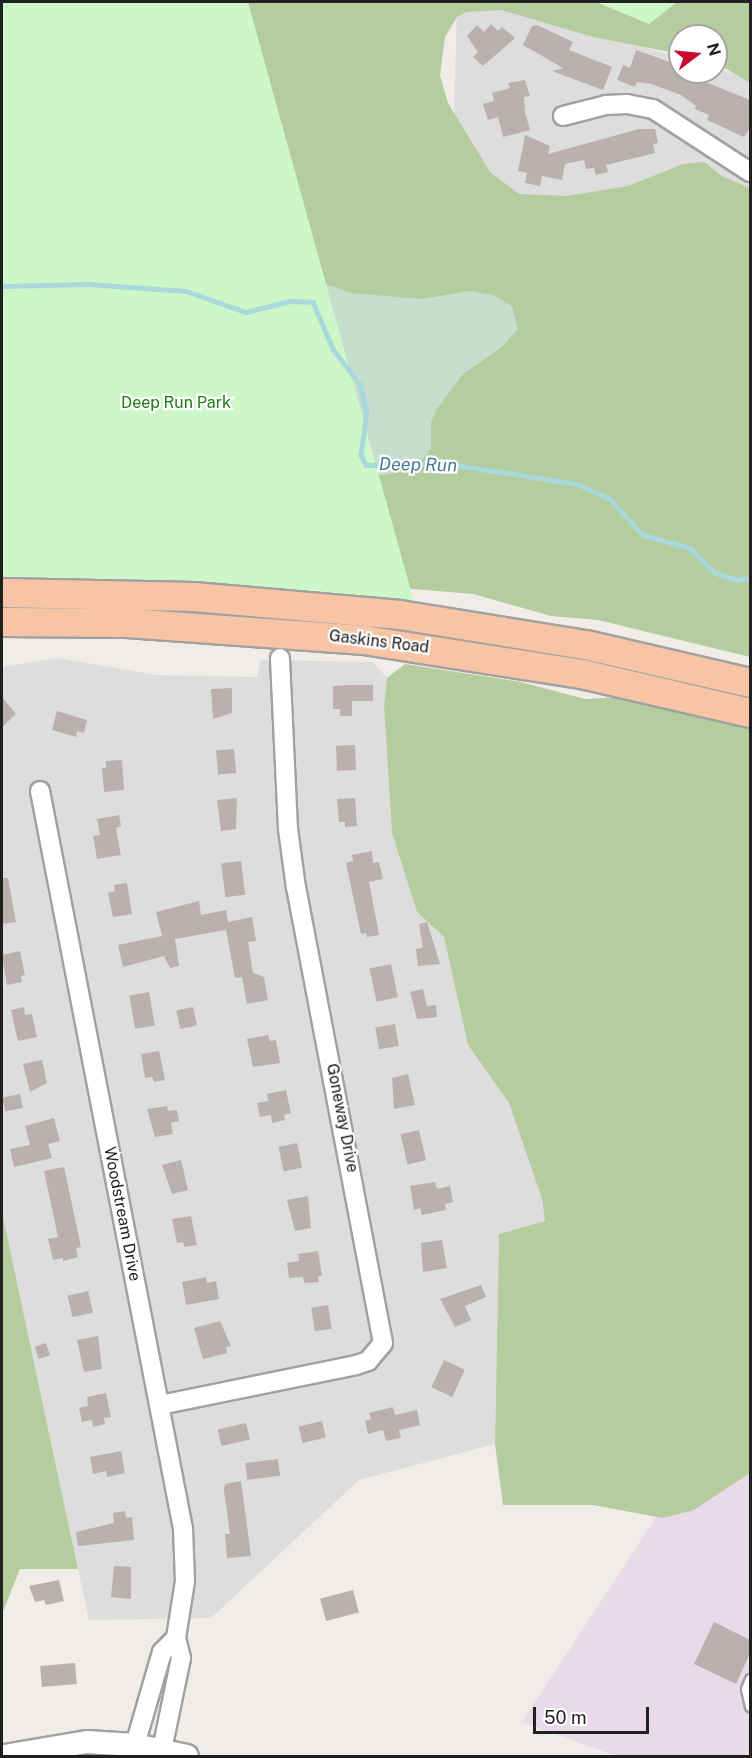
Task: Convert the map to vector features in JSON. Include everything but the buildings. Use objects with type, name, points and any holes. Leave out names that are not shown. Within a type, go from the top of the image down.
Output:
[{"type":"main road","name":"Gaskins Road","points":[[2,593],[194,597],[400,615],[586,645],[750,683]]},
{"type":"main road","name":"Gaskins Road","points":[[2,622],[139,624],[364,639],[571,672],[750,713]]},
{"type":"street","points":[[563,117],[606,105],[627,104],[653,109],[750,172]]},
{"type":"street","name":"Goneway Drive","points":[[160,1405],[356,1365],[368,1360],[383,1342],[296,888],[288,829],[280,658]]},
{"type":"street","name":"Woodstream Drive","points":[[40,791],[160,1405],[185,1557],[176,1638],[181,1658],[162,1750]]},
{"type":"street","name":"Woodstream Drive","points":[[135,1745],[162,1652],[176,1638]]},
{"type":"street","points":[[4,1756],[69,1744],[135,1745],[187,1756]]},
{"type":"lane","points":[[750,1680],[746,1689],[750,1707]]},
{"type":"shaded area","points":[[457,2],[479,2],[668,54],[668,84],[728,84],[728,72],[750,80],[750,242],[451,233]]},
{"type":"shaded area","points":[[58,658],[156,675],[257,677],[261,660],[373,662],[387,678],[384,705],[392,833],[417,912],[444,937],[468,1045],[509,1103],[542,1199],[545,1221],[499,1234],[495,1444],[359,1480],[211,1618],[89,1620],[2,1212],[2,667]]},
{"type":"shaded area","points":[[750,1454],[750,1756],[616,1756],[522,1722],[677,1485]]},
{"type":"green space","points":[[2,2],[750,2],[750,83],[728,70],[728,24],[668,24],[668,52],[593,37],[501,10],[467,12],[457,17],[445,37],[440,75],[448,103],[490,172],[519,194],[567,196],[628,186],[683,164],[704,162],[722,176],[750,188],[750,657],[598,620],[551,616],[473,594],[342,583]]},
{"type":"green space","name":"Deep Run Park","points":[[2,2],[248,2],[414,602],[197,583],[2,579]]},
{"type":"green space","points":[[596,2],[677,2],[649,24]]},
{"type":"green space","points":[[315,280],[350,293],[422,299],[469,291],[493,295],[512,306],[518,329],[501,348],[463,374],[436,410],[431,423],[431,448],[423,459],[386,475],[362,475]]},
{"type":"green space","points":[[405,664],[521,682],[585,699],[635,696],[750,723],[750,1473],[694,1510],[662,1518],[593,1505],[503,1505],[495,1444],[499,1234],[545,1221],[542,1199],[509,1103],[468,1045],[444,937],[417,912],[392,833],[384,705],[387,678]]},
{"type":"green space","points":[[2,1212],[78,1569],[20,1569],[2,1614]]},
{"type":"waterway","name":"Deep Run","points":[[2,286],[88,284],[186,291],[246,312],[290,301],[313,302],[333,349],[360,384],[367,412],[361,455],[366,465],[442,463],[578,484],[610,499],[643,535],[690,548],[715,573],[737,580],[750,577]]}]
